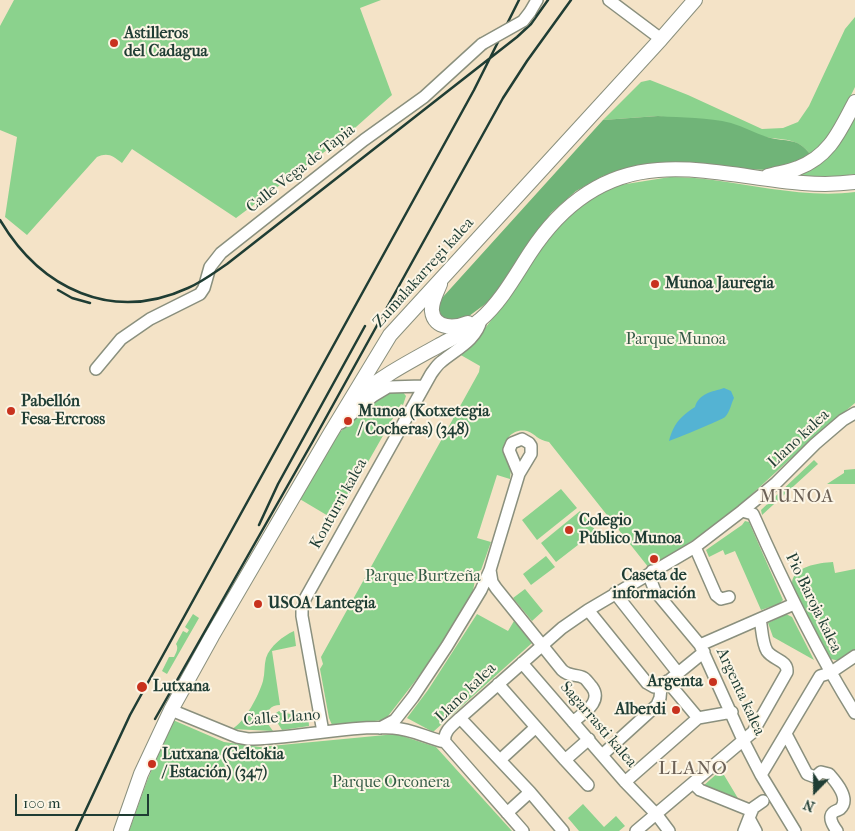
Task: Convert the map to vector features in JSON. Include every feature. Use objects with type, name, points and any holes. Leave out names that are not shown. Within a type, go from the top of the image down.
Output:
[{"type":"main road","name":"Zumalakarregi kalea","points":[[121,831],[141,774],[171,710],[212,636],[390,335],[661,39],[694,0]]},
{"type":"main road","points":[[760,178],[798,169],[819,157],[835,140],[855,102]]},
{"type":"main road","points":[[329,441],[355,400],[387,374],[449,340],[483,317],[507,289],[532,250],[559,215],[576,200],[596,188],[631,175],[658,170],[719,173],[797,183],[842,184],[855,182]]},
{"type":"main road","points":[[444,276],[434,300],[432,312],[437,322],[446,326],[459,327],[483,317]]},
{"type":"street","name":"Calle Vega de Tapia","points":[[96,369],[128,334],[150,319],[200,294],[204,288],[210,267],[221,253],[364,140],[424,97],[482,44],[523,21],[537,0]]},
{"type":"street","points":[[610,0],[661,39]]},
{"type":"street","name":"Konturri kalea","points":[[323,732],[302,616],[304,599],[423,386],[439,363],[462,347],[472,337],[483,317]]},
{"type":"street","points":[[405,386],[414,392],[416,398]]},
{"type":"street","points":[[341,423],[373,396],[388,387],[423,386]]},
{"type":"street","name":"Llano kalea","points":[[375,728],[402,729],[445,742],[444,737],[447,731],[460,718],[541,646],[588,610],[695,547],[742,511],[822,438],[843,420],[855,413]]},
{"type":"street","name":"Llano kalea","points":[[375,728],[395,720],[413,697],[476,599],[490,570],[519,474]]},
{"type":"street","name":"Pio Baroja kalea","points":[[742,511],[753,514],[794,604],[830,673],[855,713]]},
{"type":"street","points":[[695,547],[716,595],[721,599],[729,597]]},
{"type":"street","points":[[490,570],[492,582],[496,588],[564,673],[583,678],[594,690],[596,696],[594,703],[573,722]]},
{"type":"street","name":"Argenta kalea","points":[[652,571],[650,581],[655,591],[702,648],[743,740],[761,775],[795,831]]},
{"type":"street","name":"Llano kalea","points":[[476,599],[486,590],[496,588]]},
{"type":"street","points":[[615,593],[678,673]]},
{"type":"street","points":[[588,610],[647,683],[654,686],[664,684],[678,673],[702,648],[794,604]]},
{"type":"street","points":[[636,831],[753,732],[788,667],[766,650],[760,619]]},
{"type":"street","points":[[761,775],[820,676],[830,673],[855,656]]},
{"type":"street","name":"Sagarrasti kalea","points":[[522,663],[625,782],[657,815],[669,831]]},
{"type":"street","points":[[498,684],[588,786]]},
{"type":"street","points":[[664,684],[698,718]]},
{"type":"street","points":[[602,755],[657,705],[664,684]]},
{"type":"street","name":"Calle Llano","points":[[171,710],[237,737],[248,739],[375,728]]},
{"type":"street","points":[[401,712],[402,722],[411,731]]},
{"type":"street","points":[[625,782],[698,718],[732,712]]},
{"type":"street","points":[[460,718],[530,792],[563,831]]},
{"type":"street","points":[[500,760],[536,727]]},
{"type":"street","name":"Argenta kalea","points":[[786,734],[807,774],[815,777],[821,772],[829,774],[844,796],[844,803],[841,808],[831,816],[831,822],[837,831]]},
{"type":"street","points":[[565,760],[589,739]]},
{"type":"street","points":[[445,742],[523,831]]},
{"type":"street","points":[[734,748],[750,752]]},
{"type":"street","points":[[693,783],[700,790],[751,814],[756,831]]},
{"type":"street","points":[[507,813],[530,792]]},
{"type":"street","points":[[744,831],[753,808],[763,801]]},
{"type":"green space","points":[[14,0],[381,0],[360,8],[392,95],[347,135],[236,218],[132,149],[122,163],[110,156],[97,157],[27,235],[5,217],[17,137],[0,130],[0,26]]},
{"type":"green space","points":[[855,17],[855,87],[832,134],[811,155],[802,146],[789,140],[658,116],[603,120],[641,82],[650,80],[762,129],[783,128],[798,122],[809,106],[845,29]]},
{"type":"green space","points":[[855,111],[855,174],[828,178],[797,176],[822,163],[835,150]]},
{"type":"green space","points":[[658,116],[731,123],[767,137],[791,141],[801,145],[811,155],[774,170],[636,167],[603,176],[576,191],[551,213],[492,299],[461,322],[444,320],[439,310],[442,298],[603,120]]},
{"type":"green space","name":"Parque Munoa","points":[[670,177],[708,179],[819,194],[855,192],[855,403],[812,439],[727,517],[661,562],[649,568],[549,442],[527,431],[517,431],[510,435],[505,443],[503,452],[511,467],[510,479],[497,475],[477,538],[491,542],[481,570],[477,572],[472,592],[452,628],[385,720],[332,725],[320,669],[323,664],[321,657],[479,372],[480,366],[459,354],[465,351],[476,335],[486,327],[510,296],[536,254],[560,221],[585,197],[620,185]]},
{"type":"green space","points":[[402,391],[406,396],[403,405],[401,404],[335,520],[298,498],[337,435],[372,402],[386,394]]},
{"type":"green space","points":[[814,460],[818,464],[762,515],[761,510]]},
{"type":"green space","points":[[855,469],[855,484],[827,484],[844,473],[844,470]]},
{"type":"green space","points":[[561,489],[577,508],[537,540],[522,520]]},
{"type":"green space","points":[[580,511],[596,531],[556,562],[541,543]]},
{"type":"green space","points":[[745,521],[749,522],[783,600],[779,604],[761,610],[735,551],[725,555],[723,550],[709,557],[706,550]]},
{"type":"green space","points":[[546,556],[555,567],[531,585],[523,574]]},
{"type":"green space","points":[[833,562],[835,573],[855,569],[855,653],[839,660],[829,658],[792,584],[796,573],[801,569],[821,563]]},
{"type":"green space","points":[[525,589],[543,611],[532,621],[513,598]]},
{"type":"green space","points":[[193,614],[199,618],[167,674],[162,671],[169,657],[174,657],[177,649],[176,644],[183,631],[187,633],[189,630],[185,627]]},
{"type":"green space","points":[[477,614],[508,631],[514,621],[532,643],[433,732],[407,718],[428,690]]},
{"type":"green space","points":[[786,614],[792,617],[814,660],[773,637],[768,623]]},
{"type":"green space","points":[[294,631],[296,646],[272,651],[280,705],[270,709],[266,714],[265,720],[273,731],[232,729],[242,721],[251,708],[263,681],[266,658],[271,649],[281,639]]},
{"type":"green space","points":[[279,711],[290,714],[308,711],[309,726],[282,730],[275,719],[276,713]]},
{"type":"green space","name":"Parque Orconera","points":[[173,720],[224,742],[260,747],[396,734],[436,747],[512,831],[129,831],[147,781]]},
{"type":"green space","points":[[721,770],[739,800],[702,787]]},
{"type":"green space","points":[[583,804],[604,827],[616,816],[625,826],[619,831],[579,831],[568,818]]},
{"type":"water","points":[[724,388],[731,391],[734,398],[725,417],[669,441],[678,421],[695,407],[703,396]]},
{"type":"railway","points":[[76,831],[130,715],[474,90],[519,0]]},
{"type":"railway","points":[[0,220],[17,244],[36,265],[57,281],[81,293],[106,300],[132,302],[160,298],[188,288],[227,264],[517,37],[531,24],[548,0]]},
{"type":"railway","points":[[155,719],[313,441],[503,98],[571,0]]},
{"type":"railway","points":[[58,290],[72,298],[90,303]]},
{"type":"railway","points":[[259,525],[278,484],[365,326]]},
{"type":"place","name":"Astilleros del Cadagua","points":[[114,43]]},
{"type":"place","name":"Munoa Jauregia","points":[[655,284]]},
{"type":"place","name":"Pabellón Fesa-Ercross","points":[[11,411]]},
{"type":"place","name":"Munoa (Kotxetegia / Cocheras) (348)","points":[[348,421]]},
{"type":"place","name":"Colegio Público Munoa","points":[[569,530]]},
{"type":"place","name":"Caseta de información","points":[[654,559]]},
{"type":"place","name":"USOA Lantegia","points":[[258,604]]},
{"type":"place","name":"Argenta","points":[[713,682]]},
{"type":"place","name":"Lutxana","points":[[142,687]]},
{"type":"place","name":"Alberdi","points":[[676,710]]},
{"type":"place","name":"Lutxana (Geltokia / Estación) (347)","points":[[152,764]]},
{"type":"district","name":"MUNOA","points":[[797,498]]},
{"type":"district","name":"LLANO","points":[[693,769]]},
{"type":"park label","name":"Parque Burtzeña","points":[[423,577]]}]
